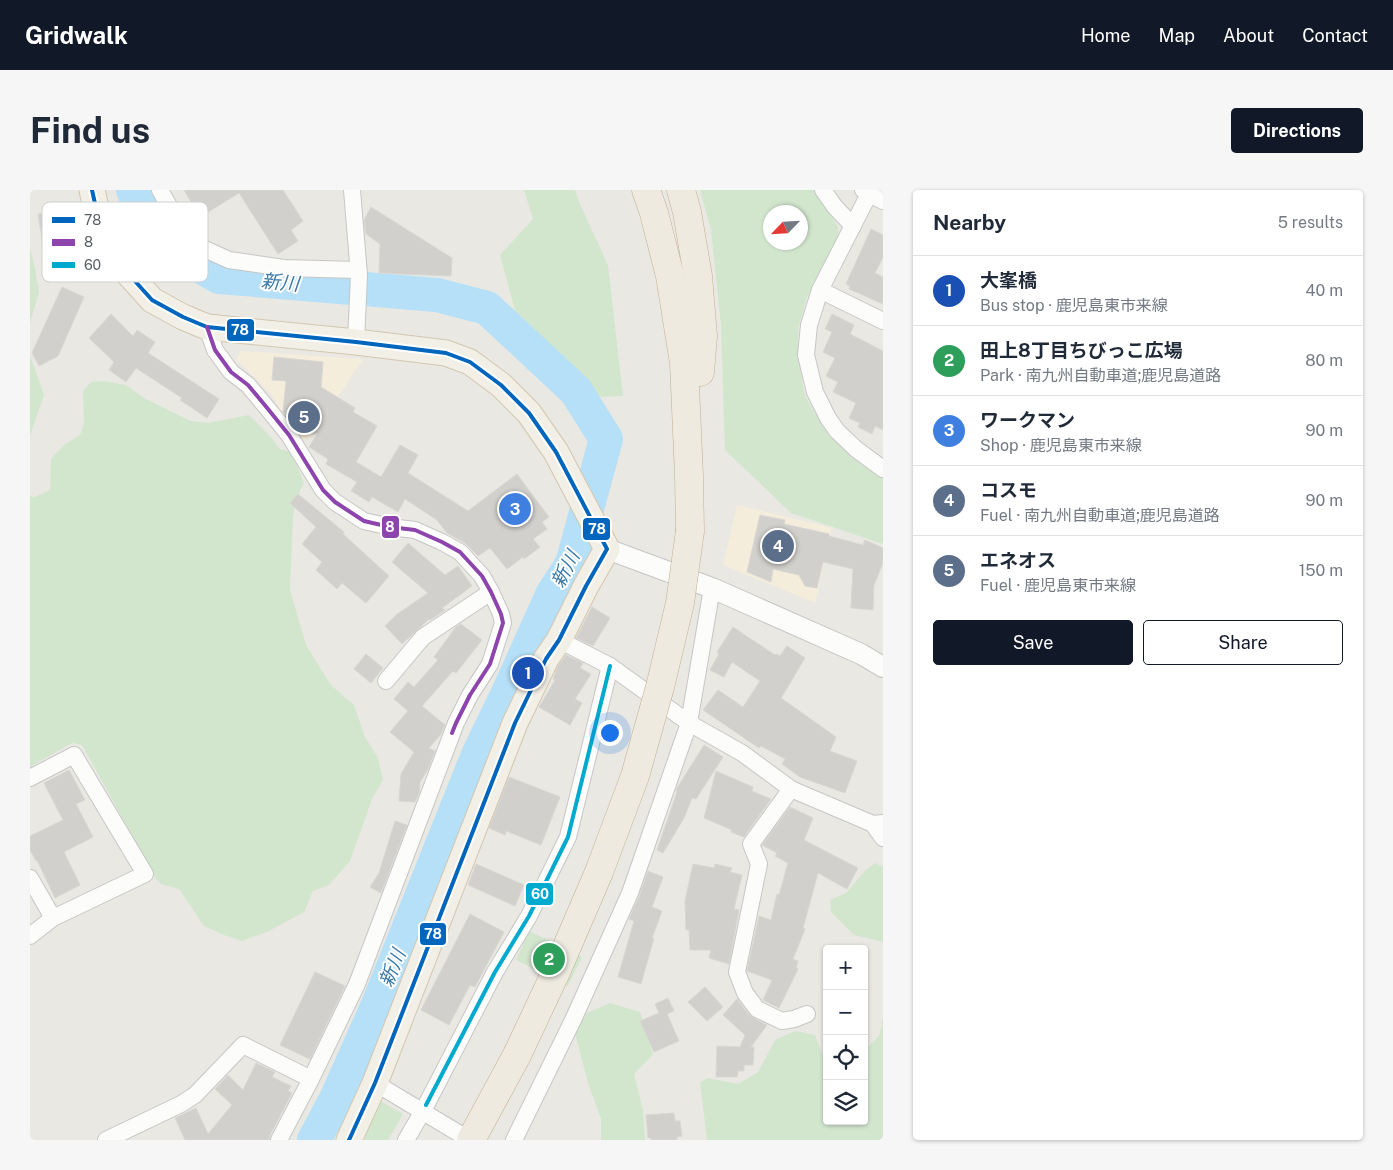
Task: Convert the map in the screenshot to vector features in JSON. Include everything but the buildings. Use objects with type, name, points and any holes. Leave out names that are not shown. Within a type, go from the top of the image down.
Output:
[{"type":"highway","points":[[628,190],[641,218],[692,367]]},
{"type":"highway","points":[[646,190],[654,213],[692,367]]},
{"type":"highway","points":[[482,1140],[517,1055],[556,972],[599,872],[635,776],[660,687],[680,603],[695,477],[692,367],[696,330],[680,242],[666,190]]},
{"type":"highway","points":[[681,190],[687,212],[698,276],[703,336],[692,367]]},
{"type":"highway","points":[[471,1140],[517,1055]]},
{"type":"main road","points":[[136,282],[152,300],[207,328],[356,342],[446,353],[470,362],[502,385],[529,413],[556,452],[607,549],[559,640],[546,659],[515,723],[375,1083],[349,1140]]},
{"type":"main road","points":[[359,1140],[375,1083]]},
{"type":"street","points":[[160,190],[167,202]]},
{"type":"street","points":[[352,190],[358,272],[356,342]]},
{"type":"street","points":[[823,190],[835,207],[853,226]]},
{"type":"street","points":[[872,195],[853,226],[820,290],[809,324],[806,354],[815,392],[828,418],[837,431],[856,449],[883,470]]},
{"type":"street","points":[[208,250],[229,260],[284,268],[358,272]]},
{"type":"street","points":[[820,290],[883,321]]},
{"type":"street","points":[[207,328],[214,350],[231,372],[248,385],[268,409],[289,436],[323,490],[335,502],[364,521],[415,530],[460,552],[482,576],[501,614],[503,623],[490,664],[470,695],[456,723],[357,984],[312,1079],[279,1140]]},
{"type":"street","points":[[607,549],[712,588],[861,654],[883,667]]},
{"type":"street","points":[[514,1140],[630,893],[689,723],[712,588]]},
{"type":"street","points":[[386,681],[423,637],[491,592]]},
{"type":"street","points":[[559,640],[610,666],[689,723],[742,753],[791,789],[878,824],[883,838]]},
{"type":"street","points":[[406,1140],[495,972],[529,916],[568,837],[610,666]]},
{"type":"street","points":[[30,778],[74,754],[145,874],[53,918],[30,936]]},
{"type":"street","points":[[791,789],[751,844],[759,864],[737,972],[745,994],[757,1010],[782,1021],[794,1020],[807,1014]]},
{"type":"street","points":[[30,878],[53,918]]},
{"type":"street","points":[[106,1140],[182,1104],[195,1095],[242,1045],[312,1079]]},
{"type":"street","points":[[375,1083],[471,1140]]},
{"type":"shaded area","points":[[241,351],[363,359],[310,439],[303,440],[296,439],[272,395],[236,359]]},
{"type":"shaded area","points":[[737,505],[832,528],[815,603],[723,565]]},
{"type":"green space","points":[[524,190],[575,190],[608,265],[623,396],[601,397],[567,367],[515,310],[500,255],[533,219]]},
{"type":"green space","points":[[700,190],[815,190],[838,227],[838,237],[807,297],[798,329],[798,357],[805,396],[824,428],[883,475],[883,544],[791,513],[725,450],[721,325],[711,230]]},
{"type":"green space","points":[[30,248],[39,292],[30,323]]},
{"type":"green space","points":[[30,355],[44,395],[30,436]]},
{"type":"green space","points":[[103,381],[126,385],[144,398],[191,421],[208,423],[249,415],[280,449],[292,452],[304,483],[296,498],[293,517],[290,590],[306,645],[331,685],[354,705],[365,737],[378,758],[383,780],[372,799],[350,861],[329,885],[313,891],[304,912],[267,932],[242,941],[204,926],[179,889],[161,884],[155,877],[82,745],[72,743],[30,767],[30,496],[35,497],[50,490],[51,459],[65,444],[80,435],[84,424],[83,391],[91,382]]},
{"type":"green space","points":[[875,863],[883,867],[883,942],[854,935],[831,912],[830,900],[846,893],[865,871]]},
{"type":"green space","points":[[529,931],[582,957],[568,986],[516,960]]},
{"type":"green space","points":[[610,1003],[640,1012],[653,1055],[634,1074],[643,1110],[645,1140],[601,1140],[601,1119],[588,1083],[574,1029],[582,1015]]},
{"type":"green space","points":[[883,1019],[883,1140],[707,1140],[700,1083],[707,1078],[738,1084],[758,1072],[775,1040],[795,1031],[815,1035],[823,1055],[823,1125],[868,1125],[868,1047],[879,1036]]},
{"type":"green space","points":[[375,1098],[403,1114],[388,1140],[364,1140]]},
{"type":"waterway","name":"新川","points":[[133,190],[139,202]]},
{"type":"waterway","name":"新川","points":[[208,271],[219,277],[437,295],[487,308],[576,391],[606,439],[572,564],[553,593],[478,755],[377,1007],[336,1099],[314,1140]]},
{"type":"transit line","name":"78","points":[[92,190],[95,202]]},
{"type":"transit line","name":"78","points":[[136,282],[152,300],[183,317],[207,327],[446,353],[470,362],[501,385],[529,413],[556,452],[607,549],[559,640],[546,659],[515,723],[375,1083],[349,1140]]},
{"type":"transit line","name":"8","points":[[207,327],[215,350],[231,372],[248,385],[289,435],[323,490],[335,502],[364,521],[415,530],[442,542],[460,552],[482,576],[501,614],[503,623],[490,664],[470,695],[452,733]]},
{"type":"transit line","name":"60","points":[[426,1105],[495,972],[529,916],[568,837],[610,666]]},
{"type":"place","name":"エネオス","points":[[304,417]]},
{"type":"place","name":"ワークマン","points":[[515,509]]},
{"type":"place","name":"コスモ","points":[[778,546]]},
{"type":"place","name":"大峯橋","points":[[528,673]]},
{"type":"place","name":"田上8丁目ちびっこ広場","points":[[549,959]]}]
